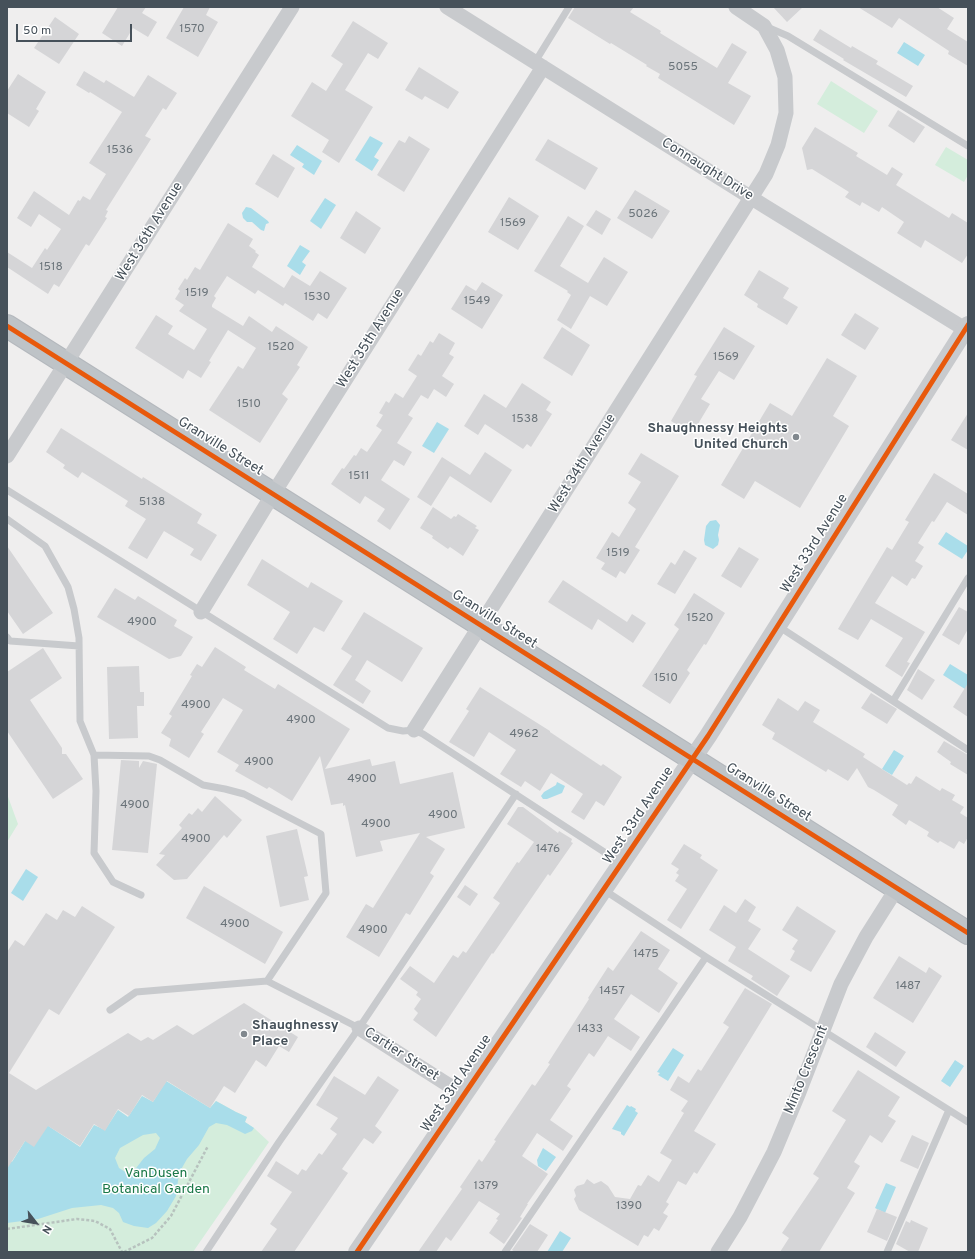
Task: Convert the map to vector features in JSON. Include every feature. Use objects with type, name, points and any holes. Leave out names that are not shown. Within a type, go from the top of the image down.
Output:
[{"type":"highway","name":"Granville Street","points":[[7,326],[968,933]]},
{"type":"street","name":"West 36th Avenue","points":[[7,456],[292,7]]},
{"type":"street","name":"Connaught Drive","points":[[447,7],[751,198],[967,329]]},
{"type":"street","points":[[736,7],[764,26]]},
{"type":"street","name":"West 34th Avenue","points":[[414,730],[766,174],[778,145],[786,113],[785,77],[777,50],[764,26]]},
{"type":"street","name":"West 35th Avenue","points":[[201,612],[539,65]]},
{"type":"street","name":"West 33rd Avenue","points":[[358,1252],[692,759],[967,329]]},
{"type":"street","name":"Minto Crescent","points":[[718,1252],[740,1217],[774,1152],[841,984],[866,937],[897,888]]},
{"type":"street","name":"Cartier Street","points":[[359,1028],[464,1095]]},
{"type":"lane","points":[[539,65],[569,7]]},
{"type":"lane","points":[[764,26],[788,36],[968,146]]},
{"type":"lane","points":[[7,490],[388,728],[403,731],[414,730],[423,734],[622,864]]},
{"type":"lane","points":[[7,519],[45,546],[68,588],[74,609],[79,646],[80,721],[94,755],[96,791],[94,853],[113,882],[141,895]]},
{"type":"lane","points":[[893,700],[968,578]]},
{"type":"lane","points":[[778,626],[968,750]]},
{"type":"lane","points":[[7,637],[10,641],[79,646]]},
{"type":"lane","points":[[94,755],[149,756],[160,760],[203,785],[244,794],[321,834],[326,894],[267,981]]},
{"type":"lane","points":[[206,1252],[516,794]]},
{"type":"lane","points":[[604,890],[822,1031],[968,1122]]},
{"type":"lane","points":[[505,1252],[706,957]]},
{"type":"lane","points":[[110,1010],[136,992],[267,981],[359,1028]]},
{"type":"lane","points":[[887,1252],[949,1110]]},
{"type":"path","points":[[7,1229],[77,1219],[95,1220],[110,1229],[123,1252],[152,1238],[171,1216],[208,1146]]},
{"type":"green space","points":[[831,81],[878,111],[864,133],[817,104]]},
{"type":"green space","points":[[946,147],[968,160],[968,175],[964,182],[935,165]]},
{"type":"green space","points":[[7,794],[18,824],[7,842]]},
{"type":"green space","name":"VanDusen Botanical Garden","points":[[166,1081],[210,1108],[216,1101],[247,1117],[245,1122],[269,1142],[193,1252],[7,1252],[7,1160],[12,1162],[25,1141],[62,1135],[80,1147],[94,1125],[105,1130],[118,1110],[128,1117],[142,1096],[153,1102]]},
{"type":"water","points":[[904,42],[925,55],[918,66],[897,53]]},
{"type":"water","points":[[370,136],[383,143],[374,157],[379,160],[372,171],[355,160]]},
{"type":"water","points":[[297,145],[322,161],[314,175],[302,167],[304,164],[290,155]]},
{"type":"water","points":[[325,198],[336,205],[321,229],[310,221]]},
{"type":"water","points":[[246,207],[251,208],[268,221],[269,223],[266,224],[264,231],[252,222],[247,222],[243,218],[242,213]]},
{"type":"water","points":[[300,245],[310,251],[302,262],[306,265],[300,275],[287,266]]},
{"type":"water","points":[[437,422],[449,429],[434,453],[422,446]]},
{"type":"water","points":[[716,520],[720,525],[718,535],[719,540],[718,545],[713,549],[705,545],[704,540],[706,526],[710,521]]},
{"type":"water","points":[[946,532],[968,546],[968,550],[962,559],[938,544]]},
{"type":"water","points":[[950,664],[968,675],[968,691],[943,675]]},
{"type":"water","points":[[894,750],[904,756],[892,775],[882,769]]},
{"type":"water","points":[[557,782],[565,786],[562,793],[547,799],[543,799],[541,796],[544,792],[556,785]]},
{"type":"water","points":[[26,869],[38,877],[23,901],[11,893]]},
{"type":"water","points":[[673,1048],[684,1055],[668,1081],[658,1075],[660,1073],[657,1072]]},
{"type":"water","points":[[955,1060],[964,1066],[950,1087],[941,1081]]},
{"type":"water","points":[[166,1081],[210,1108],[216,1101],[247,1117],[245,1122],[254,1128],[252,1131],[245,1134],[227,1125],[216,1123],[209,1127],[199,1145],[187,1159],[179,1173],[176,1196],[167,1211],[156,1223],[148,1228],[134,1226],[123,1222],[119,1213],[113,1208],[101,1205],[72,1208],[38,1219],[7,1223],[7,1160],[12,1162],[25,1141],[47,1125],[80,1147],[94,1125],[105,1130],[118,1110],[128,1117],[142,1096],[153,1102]],"holes":[[[156,1133],[160,1138],[155,1149],[144,1158],[133,1172],[127,1173],[119,1168],[115,1158],[120,1148],[143,1135]]]},
{"type":"water","points":[[627,1105],[636,1109],[635,1111],[638,1113],[624,1136],[621,1132],[612,1129]]},
{"type":"water","points":[[543,1148],[556,1157],[546,1171],[538,1166],[537,1160]]},
{"type":"water","points":[[886,1183],[896,1187],[885,1213],[875,1208]]},
{"type":"water","points":[[560,1231],[571,1238],[562,1252],[547,1252]]},
{"type":"building","points":[[118,7],[146,7],[142,13],[157,22],[148,37],[133,28],[122,46],[102,33]]},
{"type":"building","points":[[184,7],[210,7],[206,15],[218,22],[198,57],[166,38]]},
{"type":"building","points":[[575,7],[634,7],[630,12],[661,31],[660,33],[717,68],[732,43],[747,52],[728,83],[751,96],[734,125],[658,78],[660,74],[646,66],[647,65],[568,18]]},
{"type":"building","points":[[773,7],[803,7],[787,22]]},
{"type":"building","points":[[858,7],[937,7],[954,18],[947,29],[968,42],[968,66],[948,54],[949,51],[899,18],[892,28]]},
{"type":"building","points":[[55,17],[79,34],[59,64],[34,48]]},
{"type":"building","points":[[353,21],[388,43],[378,59],[368,53],[345,90],[373,107],[339,163],[322,152],[329,140],[291,116],[312,82],[326,91],[343,64],[331,56]]},
{"type":"building","points":[[820,29],[851,48],[852,46],[878,61],[876,64],[913,86],[906,97],[843,60],[844,59],[813,40]]},
{"type":"building","points":[[419,67],[459,92],[448,109],[425,96],[422,100],[405,90]]},
{"type":"building","points":[[84,71],[104,83],[106,80],[134,97],[148,75],[177,93],[166,110],[163,108],[145,136],[151,139],[106,210],[108,211],[105,217],[107,218],[89,246],[86,244],[59,287],[54,284],[48,294],[7,267],[7,252],[32,268],[45,248],[47,250],[61,229],[39,214],[31,227],[17,218],[34,191],[69,215],[78,200],[80,201],[83,196],[90,200],[106,174],[89,163],[122,112],[76,85]]},
{"type":"building","points":[[18,74],[46,92],[36,109],[39,111],[29,127],[7,113],[7,91]]},
{"type":"building","points":[[898,110],[925,127],[914,143],[888,126]]},
{"type":"building","points":[[815,127],[858,153],[856,156],[887,175],[892,167],[903,174],[896,185],[949,218],[952,213],[968,223],[968,254],[962,263],[925,240],[921,248],[897,233],[904,222],[882,207],[879,212],[862,202],[860,206],[845,197],[849,192],[812,169],[807,170],[802,148]]},
{"type":"building","points":[[409,136],[430,149],[404,192],[377,175],[399,140],[405,143]]},
{"type":"building","points":[[548,139],[598,168],[585,190],[535,160]]},
{"type":"building","points":[[273,154],[295,168],[278,198],[255,184]]},
{"type":"building","points":[[635,190],[670,211],[652,239],[617,218]]},
{"type":"building","points":[[509,197],[539,216],[518,250],[488,232]]},
{"type":"building","points":[[596,210],[611,219],[602,235],[586,225]]},
{"type":"building","points":[[356,211],[381,228],[365,254],[340,238]]},
{"type":"building","points":[[568,216],[584,226],[560,266],[588,283],[604,257],[628,272],[607,306],[590,296],[571,329],[557,320],[571,295],[567,292],[568,291],[534,271]]},
{"type":"building","points":[[228,223],[253,239],[249,246],[259,255],[252,267],[284,288],[292,275],[310,286],[320,271],[347,288],[327,319],[318,313],[313,321],[285,303],[283,306],[258,290],[255,294],[227,276],[214,296],[216,298],[212,307],[243,326],[249,316],[272,332],[276,326],[308,347],[297,365],[300,367],[282,394],[288,399],[260,443],[209,410],[238,366],[243,369],[256,348],[228,330],[209,361],[211,362],[201,378],[188,370],[183,379],[135,348],[156,315],[173,326],[168,334],[194,350],[207,329],[179,311],[184,305],[175,299],[180,291],[178,289],[185,278],[187,280],[195,267],[200,270]]},
{"type":"building","points":[[759,270],[789,288],[783,298],[798,307],[787,325],[757,307],[758,304],[744,295]]},
{"type":"building","points":[[482,282],[503,295],[482,329],[451,309],[466,285],[476,291]]},
{"type":"building","points":[[855,313],[879,328],[865,350],[841,335]]},
{"type":"building","points":[[562,327],[590,345],[572,376],[543,358]]},
{"type":"building","points":[[724,327],[755,346],[734,380],[719,371],[701,399],[710,404],[692,434],[671,421],[697,376],[694,375]]},
{"type":"building","points":[[439,333],[455,343],[449,354],[454,357],[442,376],[454,384],[446,397],[434,389],[428,399],[421,395],[408,415],[413,418],[397,443],[412,452],[404,466],[394,460],[381,480],[410,499],[390,530],[377,521],[385,509],[365,496],[360,504],[331,484],[342,468],[344,469],[361,448],[367,452],[382,430],[376,426],[383,415],[379,413],[386,401],[389,403],[395,393],[403,398],[417,376],[408,370],[418,354],[421,356],[430,341],[433,343]]},
{"type":"building","name":"Shaughnessy Heights United Church","points":[[827,358],[857,376],[833,416],[849,426],[800,508],[755,481],[744,499],[721,485],[770,403],[792,416]]},
{"type":"building","points":[[522,383],[551,402],[546,410],[552,414],[531,447],[527,444],[523,449],[485,424],[478,435],[464,426],[484,394],[506,408]]},
{"type":"building","points":[[968,413],[968,450],[951,440]]},
{"type":"building","points":[[61,428],[142,479],[143,477],[202,514],[197,523],[217,535],[201,561],[190,555],[194,549],[164,531],[147,559],[128,548],[146,519],[125,506],[128,501],[82,472],[78,478],[63,468],[65,465],[46,452]]},
{"type":"building","points":[[485,452],[512,470],[491,503],[450,476],[431,506],[417,497],[442,457],[470,475]]},
{"type":"building","points":[[641,453],[679,476],[635,547],[640,550],[625,574],[620,571],[616,578],[601,569],[605,563],[596,558],[612,532],[619,537],[636,509],[628,503],[641,482],[628,474]]},
{"type":"building","points":[[934,473],[968,494],[968,515],[947,502],[934,522],[932,521],[918,543],[924,547],[915,561],[923,566],[915,579],[912,578],[907,586],[892,576],[875,603],[925,632],[907,662],[910,663],[902,677],[885,666],[903,638],[871,619],[858,640],[838,629],[887,547],[892,550],[909,522],[905,520]]},
{"type":"building","points":[[433,507],[451,519],[454,516],[456,517],[458,514],[477,526],[475,528],[479,530],[463,556],[450,547],[448,549],[432,538],[433,536],[420,528]]},
{"type":"building","points":[[7,546],[53,613],[23,634],[7,611]]},
{"type":"building","points":[[739,547],[759,559],[741,588],[721,576]]},
{"type":"building","points":[[684,550],[697,558],[675,594],[657,584],[671,562],[675,565]]},
{"type":"building","points":[[262,559],[308,588],[311,582],[343,601],[324,632],[314,627],[297,654],[273,639],[290,612],[247,585]]},
{"type":"building","points":[[563,580],[627,622],[632,614],[646,623],[633,643],[598,619],[592,630],[548,602]]},
{"type":"building","points":[[115,588],[135,600],[138,596],[177,620],[174,626],[193,637],[181,656],[169,659],[97,617]]},
{"type":"building","points":[[694,593],[725,613],[706,645],[704,644],[687,670],[690,673],[670,704],[642,686],[679,629],[674,625]]},
{"type":"building","points":[[959,607],[968,612],[968,629],[959,645],[942,635]]},
{"type":"building","points":[[364,612],[423,648],[402,682],[367,660],[355,680],[371,691],[363,704],[333,685],[352,656],[341,649]]},
{"type":"building","points":[[215,647],[246,667],[244,670],[275,689],[278,684],[350,729],[325,769],[370,759],[372,766],[395,761],[400,784],[453,772],[465,828],[426,837],[445,849],[430,873],[434,876],[410,915],[406,913],[379,957],[346,937],[366,904],[373,908],[420,833],[380,841],[383,851],[356,857],[345,805],[343,806],[343,803],[331,805],[320,756],[292,801],[269,787],[267,789],[235,771],[239,765],[217,752],[243,710],[223,698],[201,732],[204,734],[189,758],[169,746],[171,739],[161,733],[172,716],[169,714],[192,676],[190,675],[197,664],[202,667]]},
{"type":"building","points":[[43,648],[62,678],[30,700],[62,748],[62,754],[66,754],[83,779],[53,799],[7,731],[7,672]]},
{"type":"building","points":[[139,666],[140,692],[144,692],[144,706],[137,706],[138,738],[109,739],[107,667]]},
{"type":"building","points":[[918,669],[935,680],[922,700],[907,690]]},
{"type":"building","points":[[968,683],[968,717],[953,707]]},
{"type":"building","points":[[480,687],[550,731],[601,766],[603,764],[622,777],[604,806],[596,801],[584,820],[571,812],[583,794],[551,773],[540,791],[525,781],[521,787],[500,774],[516,750],[489,732],[474,757],[449,742],[469,711],[466,709]]},
{"type":"building","points":[[871,693],[897,709],[887,724],[861,708]]},
{"type":"building","points":[[778,698],[798,711],[805,701],[820,710],[813,722],[865,754],[863,757],[907,785],[909,783],[911,784],[916,776],[940,791],[942,788],[955,795],[952,800],[964,807],[960,813],[968,818],[968,837],[964,844],[959,841],[954,849],[940,841],[938,843],[927,836],[929,832],[909,820],[906,825],[892,815],[898,805],[868,787],[857,768],[848,781],[828,769],[826,772],[772,739],[775,733],[762,725]]},
{"type":"building","points":[[944,741],[968,755],[968,775],[950,764],[951,762],[937,752]]},
{"type":"building","points":[[121,760],[139,761],[139,768],[143,761],[157,764],[148,853],[112,850]]},
{"type":"building","points":[[215,796],[242,820],[227,838],[224,835],[187,879],[174,880],[156,865],[165,855],[159,854],[182,828],[179,825],[189,813],[192,815],[198,808],[202,812]]},
{"type":"building","points":[[518,807],[523,807],[558,833],[559,831],[572,839],[571,842],[573,843],[550,876],[548,874],[493,954],[492,953],[436,1037],[413,1020],[418,1013],[414,1009],[421,999],[416,995],[418,992],[400,979],[410,966],[434,983],[453,955],[458,958],[463,951],[466,953],[500,903],[493,898],[517,862],[519,863],[534,842],[507,824]]},
{"type":"building","points":[[297,829],[308,876],[304,877],[309,900],[280,907],[266,836]]},
{"type":"building","points":[[684,844],[702,855],[700,858],[718,870],[681,929],[667,920],[687,889],[675,881],[679,875],[676,873],[679,869],[671,864]]},
{"type":"building","points":[[465,885],[478,894],[470,906],[457,897]]},
{"type":"building","points":[[204,886],[283,932],[265,964],[186,918]]},
{"type":"building","points":[[745,899],[756,907],[748,921],[761,929],[748,949],[790,976],[777,996],[751,979],[753,976],[728,961],[736,947],[709,930],[724,905],[736,913]]},
{"type":"building","name":"Shaughnessy Place","points":[[82,906],[115,927],[59,1015],[49,1009],[9,1073],[36,1090],[128,1033],[141,1041],[148,1037],[153,1040],[177,1025],[193,1035],[244,1003],[298,1037],[289,1052],[279,1046],[266,1067],[256,1060],[235,1093],[224,1086],[210,1108],[167,1081],[153,1102],[142,1095],[129,1116],[118,1109],[105,1131],[94,1124],[80,1146],[48,1126],[34,1147],[25,1141],[7,1169],[7,952],[15,940],[24,946],[46,913],[57,920],[63,910],[75,917]]},
{"type":"building","points":[[797,906],[836,931],[811,972],[790,960],[795,951],[792,949],[798,940],[782,930]]},
{"type":"building","points":[[641,931],[670,950],[658,969],[678,983],[659,1013],[631,994],[614,1019],[640,1037],[631,1051],[608,1036],[594,1057],[589,1053],[567,1086],[571,1089],[550,1120],[573,1136],[563,1151],[537,1133],[522,1156],[548,1174],[527,1204],[520,1217],[522,1218],[504,1244],[489,1233],[498,1220],[496,1219],[500,1214],[479,1201],[451,1241],[446,1237],[436,1252],[418,1252],[462,1189],[460,1187],[479,1159],[482,1162],[496,1141],[494,1140],[532,1084],[535,1086],[550,1064],[548,1063],[608,967],[613,971]]},
{"type":"building","points":[[899,956],[926,973],[929,967],[942,976],[913,1023],[873,998]]},
{"type":"building","points":[[745,988],[772,1004],[694,1131],[716,1144],[697,1174],[694,1172],[686,1185],[678,1181],[666,1202],[669,1204],[663,1213],[668,1216],[659,1231],[654,1228],[648,1237],[644,1235],[638,1246],[579,1210],[574,1199],[576,1196],[574,1190],[577,1186],[584,1184],[587,1179],[594,1184],[601,1181],[608,1186],[615,1197],[630,1199],[638,1185],[641,1186],[648,1175],[659,1182],[672,1160],[660,1153],[684,1113],[681,1111],[688,1101],[670,1090],[678,1076],[689,1083],[698,1069],[701,1071],[729,1027],[723,1023]]},
{"type":"building","points":[[875,1032],[906,1052],[896,1067],[866,1047]]},
{"type":"building","points":[[858,1070],[900,1097],[888,1116],[896,1121],[882,1143],[870,1135],[854,1162],[860,1166],[847,1188],[855,1193],[819,1252],[780,1252],[789,1238],[782,1233],[819,1178],[813,1174],[846,1120],[832,1111]]},
{"type":"building","points":[[334,1076],[365,1095],[378,1076],[399,1090],[375,1126],[382,1132],[373,1144],[364,1138],[342,1169],[348,1173],[294,1252],[261,1252],[277,1229],[270,1224],[292,1192],[267,1176],[276,1161],[298,1175],[302,1169],[306,1171],[319,1153],[322,1155],[337,1134],[330,1129],[338,1118],[316,1105]]},
{"type":"building","points":[[912,1135],[929,1143],[918,1169],[900,1161]]},
{"type":"building","points":[[877,1209],[897,1217],[887,1241],[867,1232]]},
{"type":"building","points":[[911,1220],[928,1228],[918,1252],[910,1252],[896,1244],[906,1221],[910,1223]]},
{"type":"building","points":[[530,1224],[548,1235],[537,1252],[515,1252],[512,1250]]},
{"type":"cycle path","points":[[357,1252],[708,736],[968,325]]},
{"type":"cycle path","points":[[7,326],[968,933]]},
{"type":"place","name":"Shaughnessy Heights United Church","points":[[796,437]]},
{"type":"place","name":"Shaughnessy Place","points":[[244,1034]]}]
